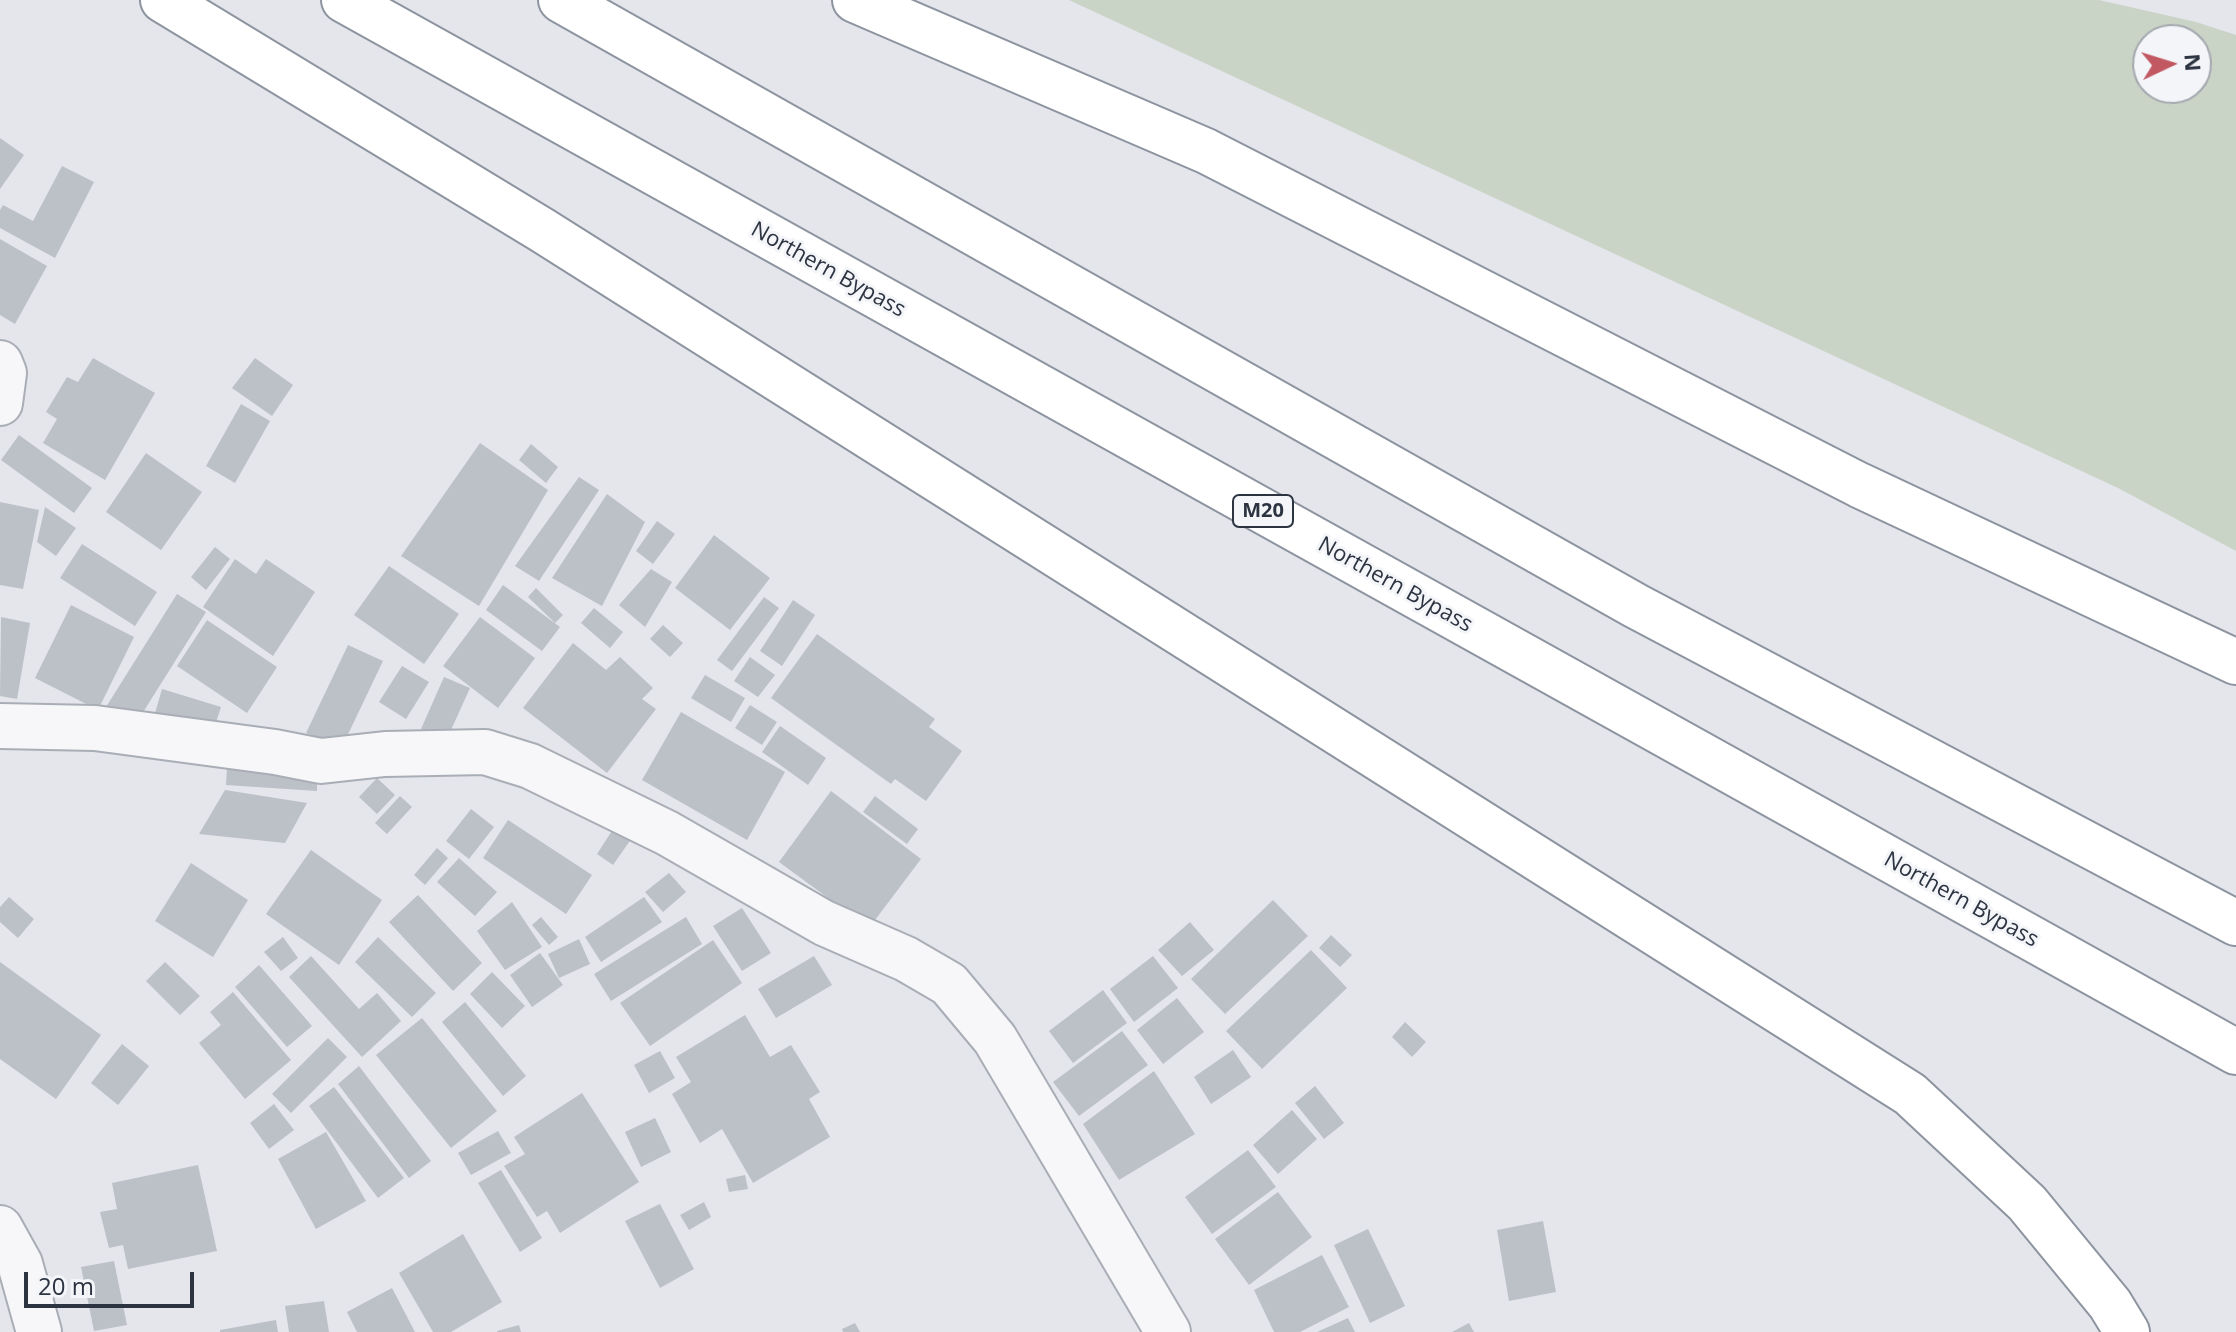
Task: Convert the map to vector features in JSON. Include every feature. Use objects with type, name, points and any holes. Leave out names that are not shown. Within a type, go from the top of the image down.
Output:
[{"type":"highway","points":[[163,0],[542,230],[1910,1094],[2027,1203],[2110,1304],[2127,1332]]},
{"type":"highway","name":"Northern Bypass","points":[[344,0],[2236,1052]]},
{"type":"highway","points":[[561,0],[1636,606],[2236,923]]},
{"type":"highway","points":[[855,0],[1206,151],[1859,485],[2236,662]]},
{"type":"street","points":[[0,363],[4,373],[0,403]]},
{"type":"street","points":[[0,726],[95,728],[321,761],[385,754],[485,752],[530,766],[667,833],[824,923],[922,967],[949,984],[995,1039],[1168,1332]]},
{"type":"street","points":[[0,1228],[20,1264],[39,1332]]},
{"type":"green space","points":[[1069,0],[2099,0],[2202,24],[2132,24],[2132,104],[2212,104],[2212,27],[2236,35],[2236,551],[2118,488]]},
{"type":"building","points":[[0,138],[24,155],[0,189]]},
{"type":"building","points":[[62,166],[94,182],[55,258],[0,228],[0,210],[3,205],[33,221]]},
{"type":"building","points":[[0,239],[47,266],[15,324],[0,315]]},
{"type":"building","points":[[93,358],[155,393],[105,480],[43,443],[57,419],[46,412],[67,377],[78,382]]},
{"type":"building","points":[[255,358],[293,385],[272,416],[232,388]]},
{"type":"building","points":[[241,404],[270,421],[235,483],[206,466]]},
{"type":"building","points":[[19,435],[92,488],[74,513],[1,460]]},
{"type":"building","points":[[480,443],[548,490],[479,606],[401,556]]},
{"type":"building","points":[[531,444],[558,467],[546,483],[519,460]]},
{"type":"building","points":[[146,453],[202,492],[161,550],[106,512]]},
{"type":"building","points":[[579,477],[599,490],[539,581],[515,566]]},
{"type":"building","points":[[607,494],[645,522],[602,606],[552,578]]},
{"type":"building","points":[[0,502],[39,510],[23,589],[0,585]]},
{"type":"building","points":[[45,507],[76,528],[56,556],[37,542]]},
{"type":"building","points":[[657,521],[675,534],[653,564],[636,551]]},
{"type":"building","points":[[714,535],[770,578],[730,630],[675,588]]},
{"type":"building","points":[[82,544],[157,592],[135,626],[60,578]]},
{"type":"building","points":[[215,547],[230,559],[206,590],[191,577]]},
{"type":"building","points":[[235,559],[256,574],[266,559],[315,592],[273,656],[203,607]]},
{"type":"building","points":[[389,566],[459,614],[424,664],[354,615]]},
{"type":"building","points":[[651,569],[672,582],[645,627],[619,605]]},
{"type":"building","points":[[503,585],[560,627],[542,651],[486,610]]},
{"type":"building","points":[[536,588],[563,615],[555,623],[528,597]]},
{"type":"building","points":[[177,594],[206,612],[135,725],[106,707]]},
{"type":"building","points":[[764,597],[779,608],[732,671],[717,660]]},
{"type":"building","points":[[793,600],[815,615],[782,666],[760,651]]},
{"type":"building","points":[[71,605],[134,637],[98,710],[35,678]]},
{"type":"building","points":[[594,608],[623,632],[610,648],[581,623]]},
{"type":"building","points":[[1,617],[30,623],[17,699],[0,696]]},
{"type":"building","points":[[480,617],[535,658],[498,708],[443,666]]},
{"type":"building","points":[[207,620],[277,667],[247,713],[177,666]]},
{"type":"building","points":[[663,625],[683,643],[670,657],[650,639]]},
{"type":"building","points":[[817,634],[935,719],[929,727],[962,751],[926,801],[895,779],[891,784],[771,698]]},
{"type":"building","points":[[573,643],[606,670],[620,657],[653,688],[642,699],[656,709],[607,773],[523,708]]},
{"type":"building","points":[[348,645],[383,661],[341,749],[306,733]]},
{"type":"building","points":[[750,657],[775,675],[758,697],[734,681]]},
{"type":"building","points":[[402,666],[429,682],[406,719],[379,702]]},
{"type":"building","points":[[705,675],[745,698],[731,722],[691,698]]},
{"type":"building","points":[[444,677],[470,688],[446,741],[421,729]]},
{"type":"building","points":[[162,689],[221,707],[211,738],[153,720]]},
{"type":"building","points":[[750,705],[777,722],[762,745],[735,728]]},
{"type":"building","points":[[681,712],[785,772],[747,840],[642,780]]},
{"type":"building","points":[[780,726],[826,758],[808,785],[762,752]]},
{"type":"building","points":[[227,768],[317,774],[317,791],[226,785]]},
{"type":"building","points":[[377,778],[395,795],[377,814],[359,797]]},
{"type":"building","points":[[225,790],[307,803],[285,843],[199,834]]},
{"type":"building","points":[[831,791],[921,859],[869,928],[779,862]]},
{"type":"building","points":[[400,796],[412,807],[387,834],[375,823]]},
{"type":"building","points":[[875,796],[918,829],[907,844],[863,812]]},
{"type":"building","points":[[471,809],[494,827],[469,859],[446,841]]},
{"type":"building","points":[[508,820],[592,875],[566,914],[483,858]]},
{"type":"building","points":[[617,823],[634,835],[613,865],[597,854]]},
{"type":"building","points":[[437,848],[448,858],[425,885],[414,875]]},
{"type":"building","points":[[311,850],[382,900],[339,965],[266,914]]},
{"type":"building","points":[[459,858],[497,892],[475,916],[437,882]]},
{"type":"building","points":[[191,863],[248,900],[213,957],[155,921]]},
{"type":"building","points":[[669,873],[686,892],[663,912],[645,892]]},
{"type":"building","points":[[418,895],[482,963],[453,991],[389,922]]},
{"type":"building","points":[[9,897],[34,919],[18,938],[0,922],[0,907]]},
{"type":"building","points":[[644,897],[662,922],[601,962],[585,937]]},
{"type":"building","points":[[1273,900],[1308,936],[1225,1014],[1191,979]]},
{"type":"building","points":[[512,902],[542,947],[505,970],[477,931]]},
{"type":"building","points":[[742,908],[771,953],[742,971],[713,926]]},
{"type":"building","points":[[541,917],[558,937],[549,945],[532,925]]},
{"type":"building","points":[[686,917],[702,944],[611,1001],[594,974]]},
{"type":"building","points":[[1190,922],[1214,950],[1182,976],[1158,950]]},
{"type":"building","points":[[1331,935],[1352,955],[1340,967],[1319,948]]},
{"type":"building","points":[[283,937],[298,958],[281,971],[264,952]]},
{"type":"building","points":[[378,937],[436,993],[412,1017],[355,962]]},
{"type":"building","points":[[579,939],[590,964],[559,978],[548,954]]},
{"type":"building","points":[[713,940],[742,983],[650,1046],[620,1003]]},
{"type":"building","points":[[1311,950],[1347,988],[1262,1069],[1226,1031]]},
{"type":"building","points":[[540,953],[563,985],[532,1007],[510,975]]},
{"type":"building","points":[[311,956],[359,1009],[377,993],[401,1021],[362,1057],[289,977]]},
{"type":"building","points":[[814,956],[832,985],[776,1018],[758,989]]},
{"type":"building","points":[[1153,956],[1178,988],[1134,1022],[1110,989]]},
{"type":"building","points":[[0,962],[101,1035],[56,1099],[0,1059]]},
{"type":"building","points":[[165,962],[200,996],[180,1015],[146,981]]},
{"type":"building","points":[[259,965],[312,1026],[287,1047],[235,987]]},
{"type":"building","points":[[492,972],[525,1006],[502,1028],[470,994]]},
{"type":"building","points":[[1103,990],[1127,1023],[1073,1063],[1049,1031]]},
{"type":"building","points":[[233,992],[291,1060],[245,1099],[199,1043],[221,1025],[210,1012]]},
{"type":"building","points":[[1177,998],[1204,1032],[1163,1064],[1137,1030]]},
{"type":"building","points":[[465,1002],[526,1076],[503,1096],[442,1022]]},
{"type":"building","points":[[745,1015],[770,1057],[791,1045],[820,1092],[809,1099],[830,1137],[753,1183],[722,1129],[700,1143],[672,1094],[691,1082],[676,1057]]},
{"type":"building","points":[[422,1018],[497,1111],[451,1148],[376,1055]]},
{"type":"building","points":[[1405,1022],[1426,1042],[1412,1057],[1392,1037]]},
{"type":"building","points":[[1122,1031],[1148,1065],[1079,1116],[1053,1082]]},
{"type":"building","points":[[328,1038],[347,1057],[291,1113],[272,1094]]},
{"type":"building","points":[[122,1044],[149,1066],[118,1105],[91,1083]]},
{"type":"building","points":[[1233,1050],[1251,1077],[1211,1104],[1194,1077]]},
{"type":"building","points":[[660,1051],[675,1078],[649,1093],[634,1065]]},
{"type":"building","points":[[359,1066],[431,1161],[409,1178],[338,1084]]},
{"type":"building","points":[[1154,1071],[1195,1134],[1119,1180],[1083,1124]]},
{"type":"building","points":[[1315,1086],[1344,1123],[1324,1139],[1295,1103]]},
{"type":"building","points":[[334,1087],[404,1178],[378,1198],[309,1106]]},
{"type":"building","points":[[582,1093],[639,1182],[560,1233],[547,1211],[537,1217],[504,1166],[525,1154],[514,1137]]},
{"type":"building","points":[[274,1104],[294,1130],[269,1149],[250,1123]]},
{"type":"building","points":[[1292,1110],[1317,1139],[1278,1174],[1253,1145]]},
{"type":"building","points":[[655,1118],[671,1152],[641,1167],[625,1132]]},
{"type":"building","points":[[498,1131],[511,1153],[471,1175],[458,1153]]},
{"type":"building","points":[[326,1132],[366,1201],[316,1229],[278,1159]]},
{"type":"building","points":[[1248,1150],[1276,1187],[1212,1234],[1185,1197]]},
{"type":"building","points":[[198,1165],[217,1251],[128,1269],[123,1245],[109,1248],[100,1212],[117,1209],[112,1183]]},
{"type":"building","points":[[501,1170],[542,1238],[520,1252],[478,1183]]},
{"type":"building","points":[[745,1175],[748,1189],[729,1192],[726,1179]]},
{"type":"building","points":[[1278,1192],[1312,1237],[1249,1285],[1215,1239]]},
{"type":"building","points":[[704,1202],[711,1217],[689,1230],[680,1215]]},
{"type":"building","points":[[660,1204],[694,1269],[660,1288],[625,1221]]},
{"type":"building","points":[[1543,1221],[1556,1292],[1509,1301],[1497,1230]]},
{"type":"building","points":[[1368,1229],[1405,1306],[1370,1323],[1334,1245]]},
{"type":"building","points":[[463,1234],[502,1302],[451,1332],[433,1332],[399,1273]]},
{"type":"building","points":[[1322,1255],[1349,1307],[1300,1332],[1274,1332],[1254,1290]]},
{"type":"building","points":[[114,1261],[127,1325],[94,1331],[81,1267]]},
{"type":"building","points":[[392,1288],[415,1332],[357,1332],[347,1312]]},
{"type":"building","points":[[324,1301],[329,1332],[289,1332],[285,1306]]},
{"type":"building","points":[[1348,1318],[1355,1332],[1317,1332]]},
{"type":"building","points":[[276,1320],[278,1332],[220,1332],[220,1330]]},
{"type":"building","points":[[855,1323],[860,1332],[843,1332],[842,1329]]},
{"type":"building","points":[[1469,1323],[1474,1332],[1452,1332]]},
{"type":"building","points":[[519,1325],[521,1332],[497,1332],[497,1331]]}]
